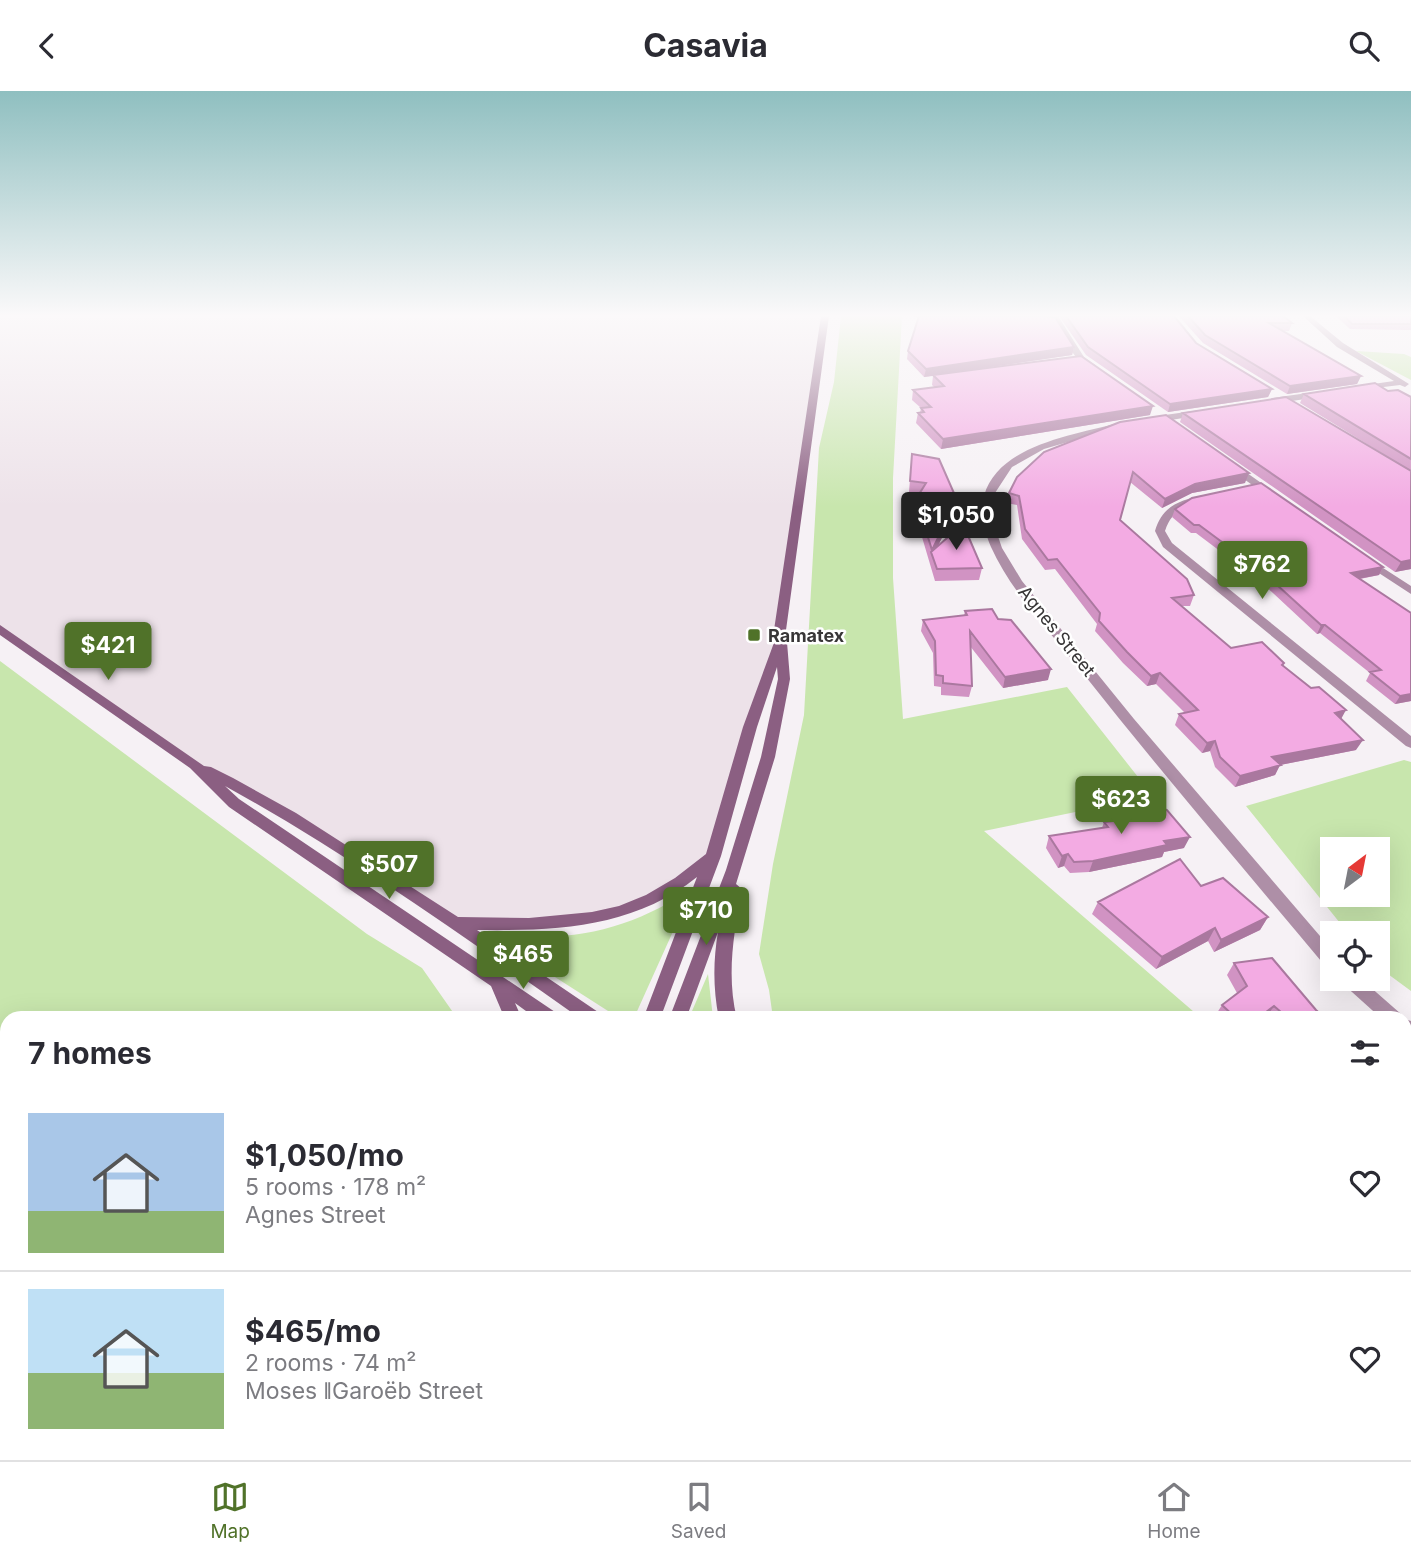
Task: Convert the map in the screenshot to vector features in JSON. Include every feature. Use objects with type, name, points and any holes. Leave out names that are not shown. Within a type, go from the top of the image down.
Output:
[{"type":"main road","points":[[654,1011],[713,856],[762,688],[779,642],[816,380]]},
{"type":"main road","points":[[0,629],[195,765],[249,791],[457,923],[584,1011]]},
{"type":"main road","points":[[680,1011],[734,870],[777,720],[784,679],[779,642]]},
{"type":"main road","points":[[195,765],[233,803],[541,1011]]},
{"type":"main road","points":[[457,923],[558,925],[597,920],[638,906],[687,879],[713,856]]},
{"type":"main road","points":[[726,1011],[722,965],[734,870]]},
{"type":"main road","points":[[496,979],[510,1011]]},
{"type":"street","points":[[1349,390],[1407,385]]},
{"type":"street","points":[[1264,389],[1295,407]]},
{"type":"street","points":[[1256,404],[1336,392]]},
{"type":"street","name":"Agnes Street","points":[[1217,410],[1083,433],[1041,447],[1008,465],[990,493],[986,516],[997,548],[1017,582],[1129,722],[1320,948]]},
{"type":"street","points":[[1154,411],[1175,426]]},
{"type":"street","points":[[1227,463],[1280,500]]},
{"type":"street","points":[[1238,490],[1259,485]]},
{"type":"street","points":[[1218,495],[1170,509],[1163,517],[1160,531],[1167,545],[1411,743]]},
{"type":"street","points":[[1355,552],[1411,591]]},
{"type":"street","points":[[1363,991],[1386,1011]]},
{"type":"shaded area","points":[[0,380],[814,380],[780,630],[713,856],[687,879],[597,920],[457,923],[195,765],[0,631]]},
{"type":"green space","points":[[834,380],[898,380],[893,478],[893,578],[903,719],[1067,687],[1153,796],[984,831],[1193,1011],[772,1011],[759,954],[773,864],[804,715],[819,448]]},
{"type":"green space","points":[[0,661],[367,934],[422,968],[452,1011],[0,1011]]},
{"type":"green space","points":[[1404,760],[1411,762],[1411,991],[1390,976],[1390,921],[1338,921],[1327,907],[1390,907],[1390,837],[1320,837],[1320,898],[1246,806]]},
{"type":"green space","points":[[693,887],[637,1011],[608,1011],[491,936],[495,931],[547,937],[573,935],[624,923],[671,901]]},
{"type":"green space","points":[[708,974],[712,1011],[692,1011]]},
{"type":"building","points":[[938,380],[1115,380],[1153,406],[943,439],[918,413],[924,412],[921,408],[931,407],[913,390],[944,386]]},
{"type":"building","points":[[1135,380],[1257,380],[1272,389],[1170,404]]},
{"type":"building","points":[[1280,380],[1333,380],[1290,386]]},
{"type":"building","points":[[1375,383],[1388,391],[1398,390],[1411,397],[1411,459],[1304,394]]},
{"type":"building","points":[[1286,397],[1411,471],[1411,560],[1401,562],[1183,413]]},
{"type":"building","points":[[1166,415],[1249,473],[1195,484],[1165,499],[1133,472],[1120,520],[1187,579],[1194,595],[1172,598],[1231,648],[1262,642],[1284,663],[1282,665],[1311,688],[1319,687],[1346,710],[1335,713],[1363,740],[1272,757],[1281,765],[1240,776],[1220,757],[1215,741],[1207,743],[1179,714],[1198,710],[1160,673],[1151,676],[1127,652],[1099,621],[1100,613],[1057,559],[1048,560],[1025,529],[1019,496],[1009,493],[1017,477],[1044,452],[1120,422]]},
{"type":"building","points":[[912,454],[939,459],[957,500],[932,550],[916,499],[926,483],[910,481]]},
{"type":"building","points":[[1261,483],[1383,567],[1351,573],[1411,613],[1411,694],[1400,696],[1370,672],[1381,670],[1325,625],[1321,625],[1265,574],[1175,509],[1192,498]]},
{"type":"building","points":[[963,524],[982,568],[937,569],[931,552]]},
{"type":"building","points":[[992,609],[998,619],[1011,620],[1051,669],[1005,677],[970,631],[972,686],[943,683],[943,676],[936,675],[935,641],[923,620],[967,615],[965,611]]},
{"type":"building","points":[[1159,807],[1167,810],[1190,837],[1164,841],[1167,845],[1093,861],[1074,862],[1068,854],[1062,856],[1049,836],[1108,827],[1104,822],[1122,820],[1117,813]]},
{"type":"building","points":[[1180,859],[1201,886],[1223,878],[1268,917],[1221,940],[1215,928],[1162,957],[1098,902]]},
{"type":"building","points":[[1272,958],[1317,1011],[1280,1011],[1274,1006],[1267,1011],[1228,1011],[1222,1005],[1247,986],[1234,963]]},
{"type":"place","name":"Ramatex","points":[[754,635]]}]
